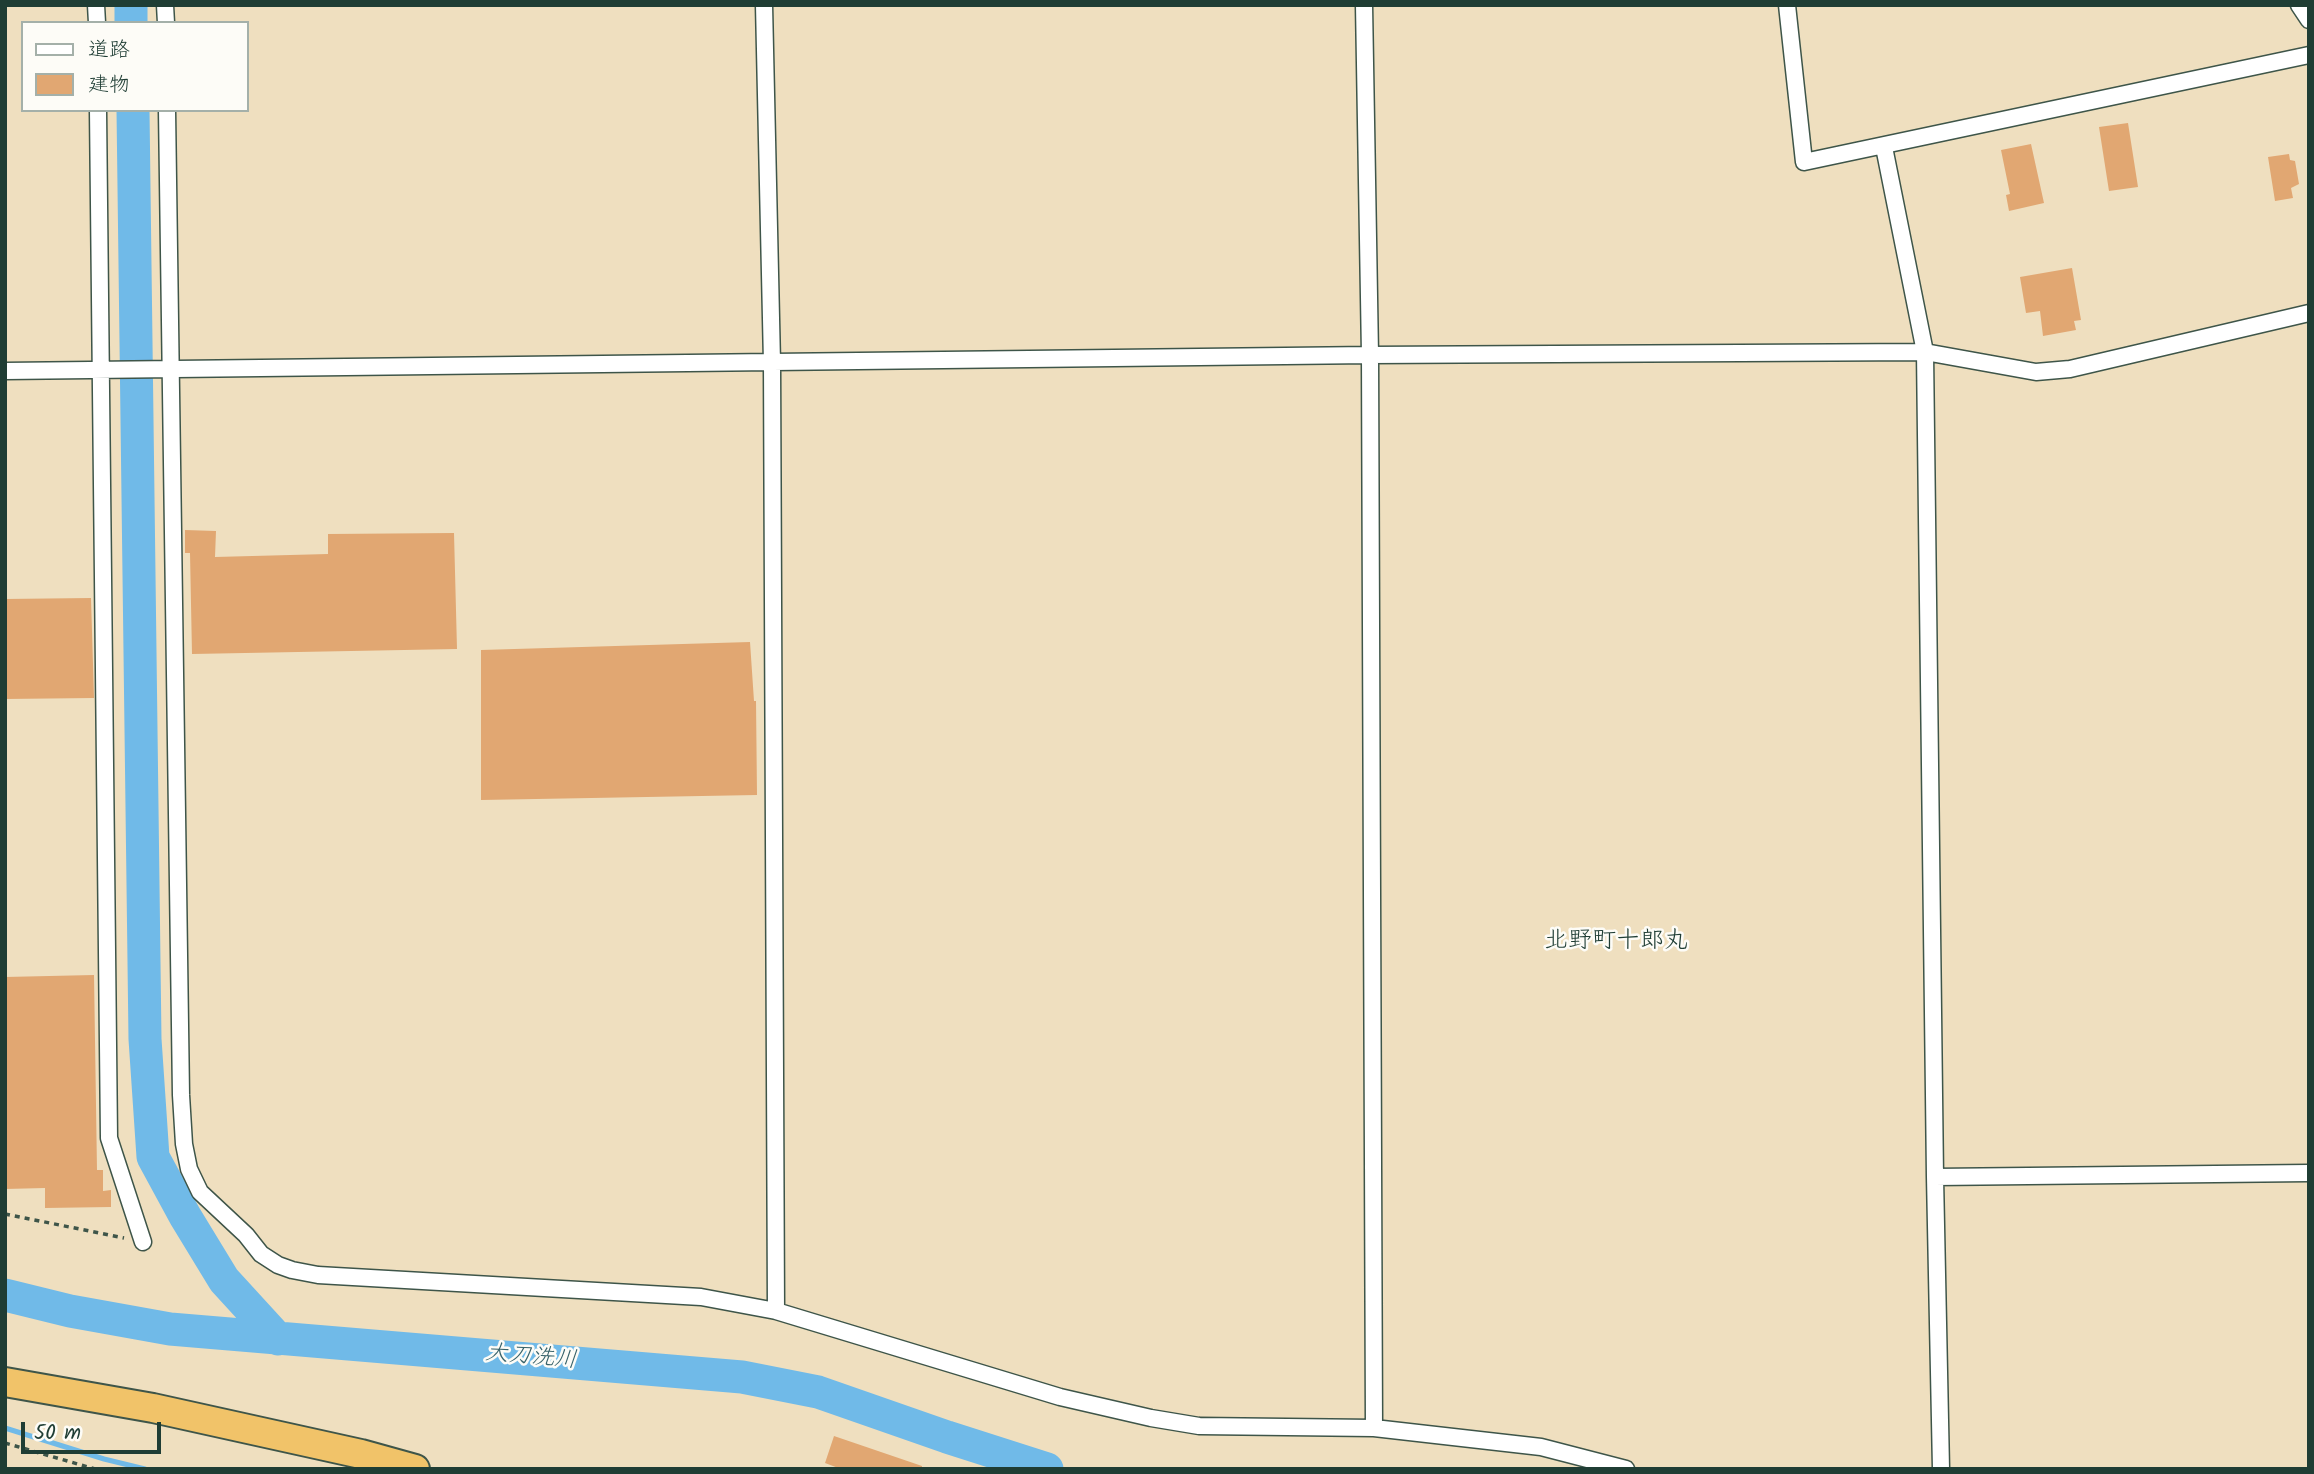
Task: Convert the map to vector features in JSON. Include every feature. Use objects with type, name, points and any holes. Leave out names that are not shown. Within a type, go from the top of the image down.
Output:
[{"type":"highway","points":[[5,1382],[153,1408],[361,1454],[415,1469]]},
{"type":"street","points":[[764,5],[772,363],[776,1311]]},
{"type":"street","points":[[1364,5],[1370,355],[1374,1428]]},
{"type":"street","points":[[1787,5],[1804,162],[2309,55]]},
{"type":"street","points":[[2300,5],[2309,20]]},
{"type":"street","points":[[98,112],[107,370],[109,1138],[143,1242]]},
{"type":"street","points":[[167,112],[167,370],[184,1144],[189,1168],[200,1192],[246,1235],[261,1254],[292,1270],[318,1275],[701,1297],[776,1311],[1060,1397],[1151,1418],[1199,1426],[1374,1428],[1541,1447],[1626,1469]]},
{"type":"street","points":[[1884,146],[1925,352],[1941,1469]]},
{"type":"street","points":[[5,371],[1370,355],[1925,352],[2036,372],[2070,369],[2309,313]]},
{"type":"street","points":[[1935,1177],[2309,1173]]},
{"type":"path","points":[[5,1214],[143,1242]]},
{"type":"path","points":[[5,1443],[95,1469]]},
{"type":"building","points":[[2128,123],[2138,187],[2109,191],[2099,127]]},
{"type":"building","points":[[2031,144],[2044,203],[2009,211],[2006,195],[2010,194],[2001,150]]},
{"type":"building","points":[[2289,154],[2290,160],[2295,161],[2299,184],[2291,188],[2293,198],[2275,201],[2268,157]]},
{"type":"building","points":[[2072,268],[2081,320],[2074,321],[2076,330],[2043,336],[2040,311],[2026,313],[2020,277]]},
{"type":"building","points":[[185,530],[216,531],[215,557],[328,554],[328,534],[454,533],[457,649],[192,654],[190,553],[185,553]]},
{"type":"building","points":[[91,598],[94,698],[5,699],[5,599]]},
{"type":"building","points":[[750,642],[756,701],[757,795],[481,800],[481,650]]},
{"type":"building","points":[[94,975],[97,1170],[103,1170],[103,1191],[111,1190],[111,1207],[45,1208],[45,1188],[5,1189],[5,977]]},
{"type":"building","points":[[834,1436],[922,1466],[922,1469],[841,1469],[825,1463]]},
{"type":"waterway","points":[[131,5],[131,21]]},
{"type":"waterway","points":[[133,112],[145,1039],[153,1157],[224,1280],[278,1339]]},
{"type":"waterway","name":"大刀洗川","points":[[5,1295],[70,1311],[170,1329],[742,1377],[818,1392],[1047,1469]]},
{"type":"waterway","points":[[5,1428],[145,1469]]},
{"type":"district","name":"北野町十郎丸","points":[[1616,943]]}]
